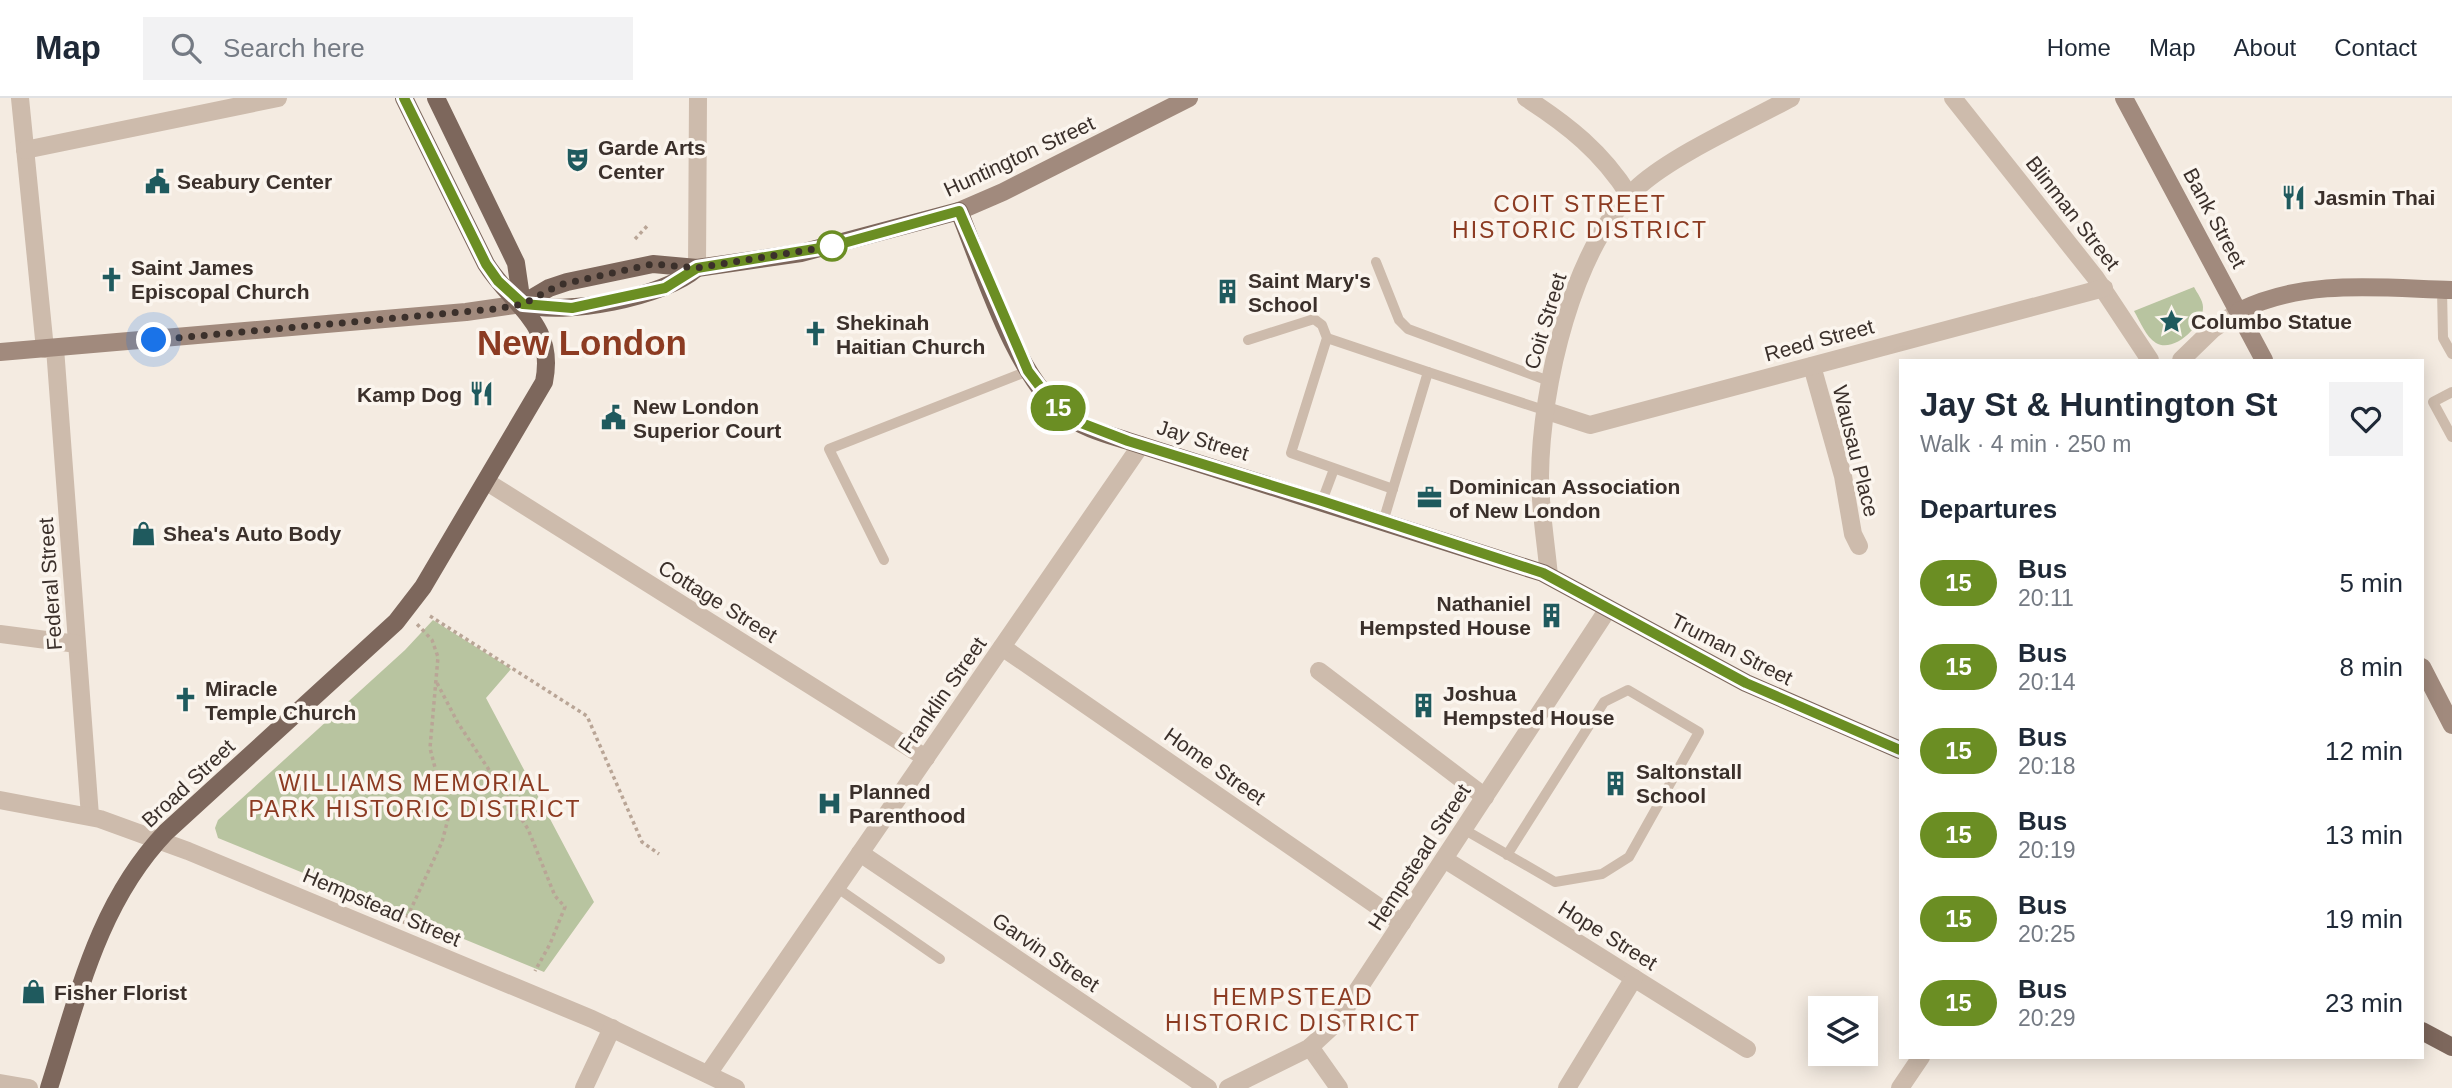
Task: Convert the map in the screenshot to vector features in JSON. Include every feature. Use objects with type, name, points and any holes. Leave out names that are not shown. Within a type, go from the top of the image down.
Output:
[{"type":"main road","points":[[404,98],[486,264],[498,281],[523,304]]},
{"type":"main road","points":[[436,98],[516,263],[523,304]]},
{"type":"main road","name":"Huntington Street","points":[[523,304],[555,286],[653,264],[697,268],[833,246],[959,211],[1003,192],[1189,98]]},
{"type":"main road","name":"Bank Street","points":[[2124,98],[2263,359]]},
{"type":"main road","name":"Jay Street","points":[[959,211],[1028,371],[1043,392],[1066,415],[1087,427],[1549,576]]},
{"type":"main road","name":"Huntington Street","points":[[0,352],[466,312],[523,304],[554,309],[582,307],[665,288],[697,268]]},
{"type":"main road","points":[[2239,311],[2269,298],[2308,289],[2447,290]]},
{"type":"main road","name":"Broad Street","points":[[49,1088],[99,931],[122,887],[159,840],[371,647],[404,613],[487,482],[535,402],[546,371],[544,345],[523,304]]},
{"type":"main road","name":"Truman Street","points":[[1549,576],[1746,683],[1899,750]]},
{"type":"main road","points":[[2424,676],[2428,693],[2452,725]]},
{"type":"main road","points":[[2424,1032],[2452,1047]]},
{"type":"street","name":"Federal Street","points":[[20,98],[50,348],[78,645],[90,816]]},
{"type":"street","points":[[25,150],[278,98]]},
{"type":"street","points":[[697,268],[698,98]]},
{"type":"street","points":[[1525,98],[1583,138],[1616,174],[1629,195]]},
{"type":"street","name":"Coit Street","points":[[1549,576],[1540,476],[1549,381],[1565,321],[1607,223],[1629,195],[1655,173],[1791,98]]},
{"type":"street","name":"Blinman Street","points":[[1953,98],[2104,288],[2149,359]]},
{"type":"street","name":"Reed Street","points":[[1547,411],[1573,422],[1590,425],[2104,288]]},
{"type":"street","points":[[2182,359],[2209,332],[2239,311]]},
{"type":"street","name":"Wausau Place","points":[[1812,366],[1842,471],[1854,537],[1859,546]]},
{"type":"street","name":"Franklin Street","points":[[708,1074],[1141,445]]},
{"type":"street","name":"Cottage Street","points":[[487,482],[926,758]]},
{"type":"street","name":"Hempstead Street","points":[[1228,1088],[1310,1047],[1336,1023],[1608,609]]},
{"type":"street","points":[[0,634],[78,645]]},
{"type":"street","name":"Home Street","points":[[1002,647],[1402,923]]},
{"type":"street","points":[[1319,671],[1485,797]]},
{"type":"street","name":"Hempstead Street","points":[[0,800],[90,816],[159,840],[612,1028],[736,1088]]},
{"type":"street","name":"Garvin Street","points":[[860,853],[1208,1088]]},
{"type":"street","name":"Hope Street","points":[[1444,859],[1747,1049]]},
{"type":"street","points":[[1567,1088],[1634,978]]},
{"type":"street","points":[[584,1088],[612,1028]]},
{"type":"street","points":[[1310,1047],[1339,1088]]},
{"type":"street","points":[[1900,1088],[1920,1059]]},
{"type":"street","points":[[0,1083],[29,1088]]},
{"type":"lane","points":[[1376,262],[1399,320],[1408,329],[1549,381]]},
{"type":"lane","points":[[2447,290],[2444,338],[2452,354]]},
{"type":"lane","points":[[1248,340],[1314,319],[1322,325],[1327,338],[1291,453],[1393,489]]},
{"type":"lane","points":[[1327,338],[1547,411]]},
{"type":"lane","points":[[884,560],[829,449],[1028,371]]},
{"type":"lane","points":[[1383,522],[1428,372]]},
{"type":"lane","points":[[2452,392],[2433,402],[2452,437]]},
{"type":"lane","points":[[1322,501],[1334,469]]},
{"type":"lane","points":[[1465,830],[1507,855],[1555,882],[1602,874],[1629,857],[1699,732],[1628,690],[1604,702],[1507,855]]},
{"type":"lane","points":[[836,887],[940,959]]},
{"type":"path","points":[[635,239],[649,224]]},
{"type":"path","points":[[399,938],[447,831],[446,807],[430,748],[438,657],[432,640],[404,613]]},
{"type":"path","points":[[430,616],[587,716],[642,842],[659,854]]},
{"type":"path","points":[[436,681],[458,723],[528,829],[555,896],[565,907],[550,944],[535,971]]},
{"type":"green space","points":[[2194,287],[2203,304],[2199,321],[2187,336],[2179,341],[2163,345],[2156,343],[2146,333],[2134,311]]},
{"type":"green space","points":[[433,620],[511,669],[486,698],[594,902],[544,972],[218,838],[215,828],[218,820],[405,650]]},
{"type":"bus line","name":"15","points":[[404,98],[486,264],[507,291],[523,304],[554,309],[582,307],[665,288],[684,279],[697,268],[801,253],[959,211],[1028,371],[1053,404],[1076,421],[1128,441],[1543,573],[1587,595],[1677,648],[1746,683],[1899,750]]},
{"type":"place","name":"Garde Arts Center","points":[[578,159]]},
{"type":"place","name":"Seabury Center","points":[[157,181]]},
{"type":"place","name":"Jasmin Thai","points":[[2294,197]]},
{"type":"place","name":"Saint James Episcopal Church","points":[[111,279]]},
{"type":"place","name":"Saint Mary's School","points":[[1228,292]]},
{"type":"place","name":"Columbo Statue","points":[[2171,321]]},
{"type":"place","name":"Shekinah Haitian Church","points":[[816,334]]},
{"type":"place","name":"Kamp Dog","points":[[482,394]]},
{"type":"place","name":"New London Superior Court","points":[[613,418]]},
{"type":"place","name":"Dominican Association of New London","points":[[1429,498]]},
{"type":"place","name":"Shea's Auto Body","points":[[143,533]]},
{"type":"place","name":"Nathaniel Hempsted House","points":[[1551,615]]},
{"type":"place","name":"Miracle Temple Church","points":[[185,700]]},
{"type":"place","name":"Joshua Hempsted House","points":[[1423,705]]},
{"type":"place","name":"Saltonstall School","points":[[1616,783]]},
{"type":"place","name":"Planned Parenthood","points":[[829,803]]},
{"type":"place","name":"Fisher Florist","points":[[34,992]]},
{"type":"district","name":"COIT STREET HISTORIC DISTRICT","points":[[1580,217]]},
{"type":"district","name":"New London","points":[[582,342]]},
{"type":"district","name":"WILLIAMS MEMORIAL PARK HISTORIC DISTRICT","points":[[415,796]]},
{"type":"district","name":"HEMPSTEAD HISTORIC DISTRICT","points":[[1293,1010]]},
{"type":"route","points":[[154,340],[495,309],[523,304],[559,285],[653,264],[697,268],[832,246]]}]
